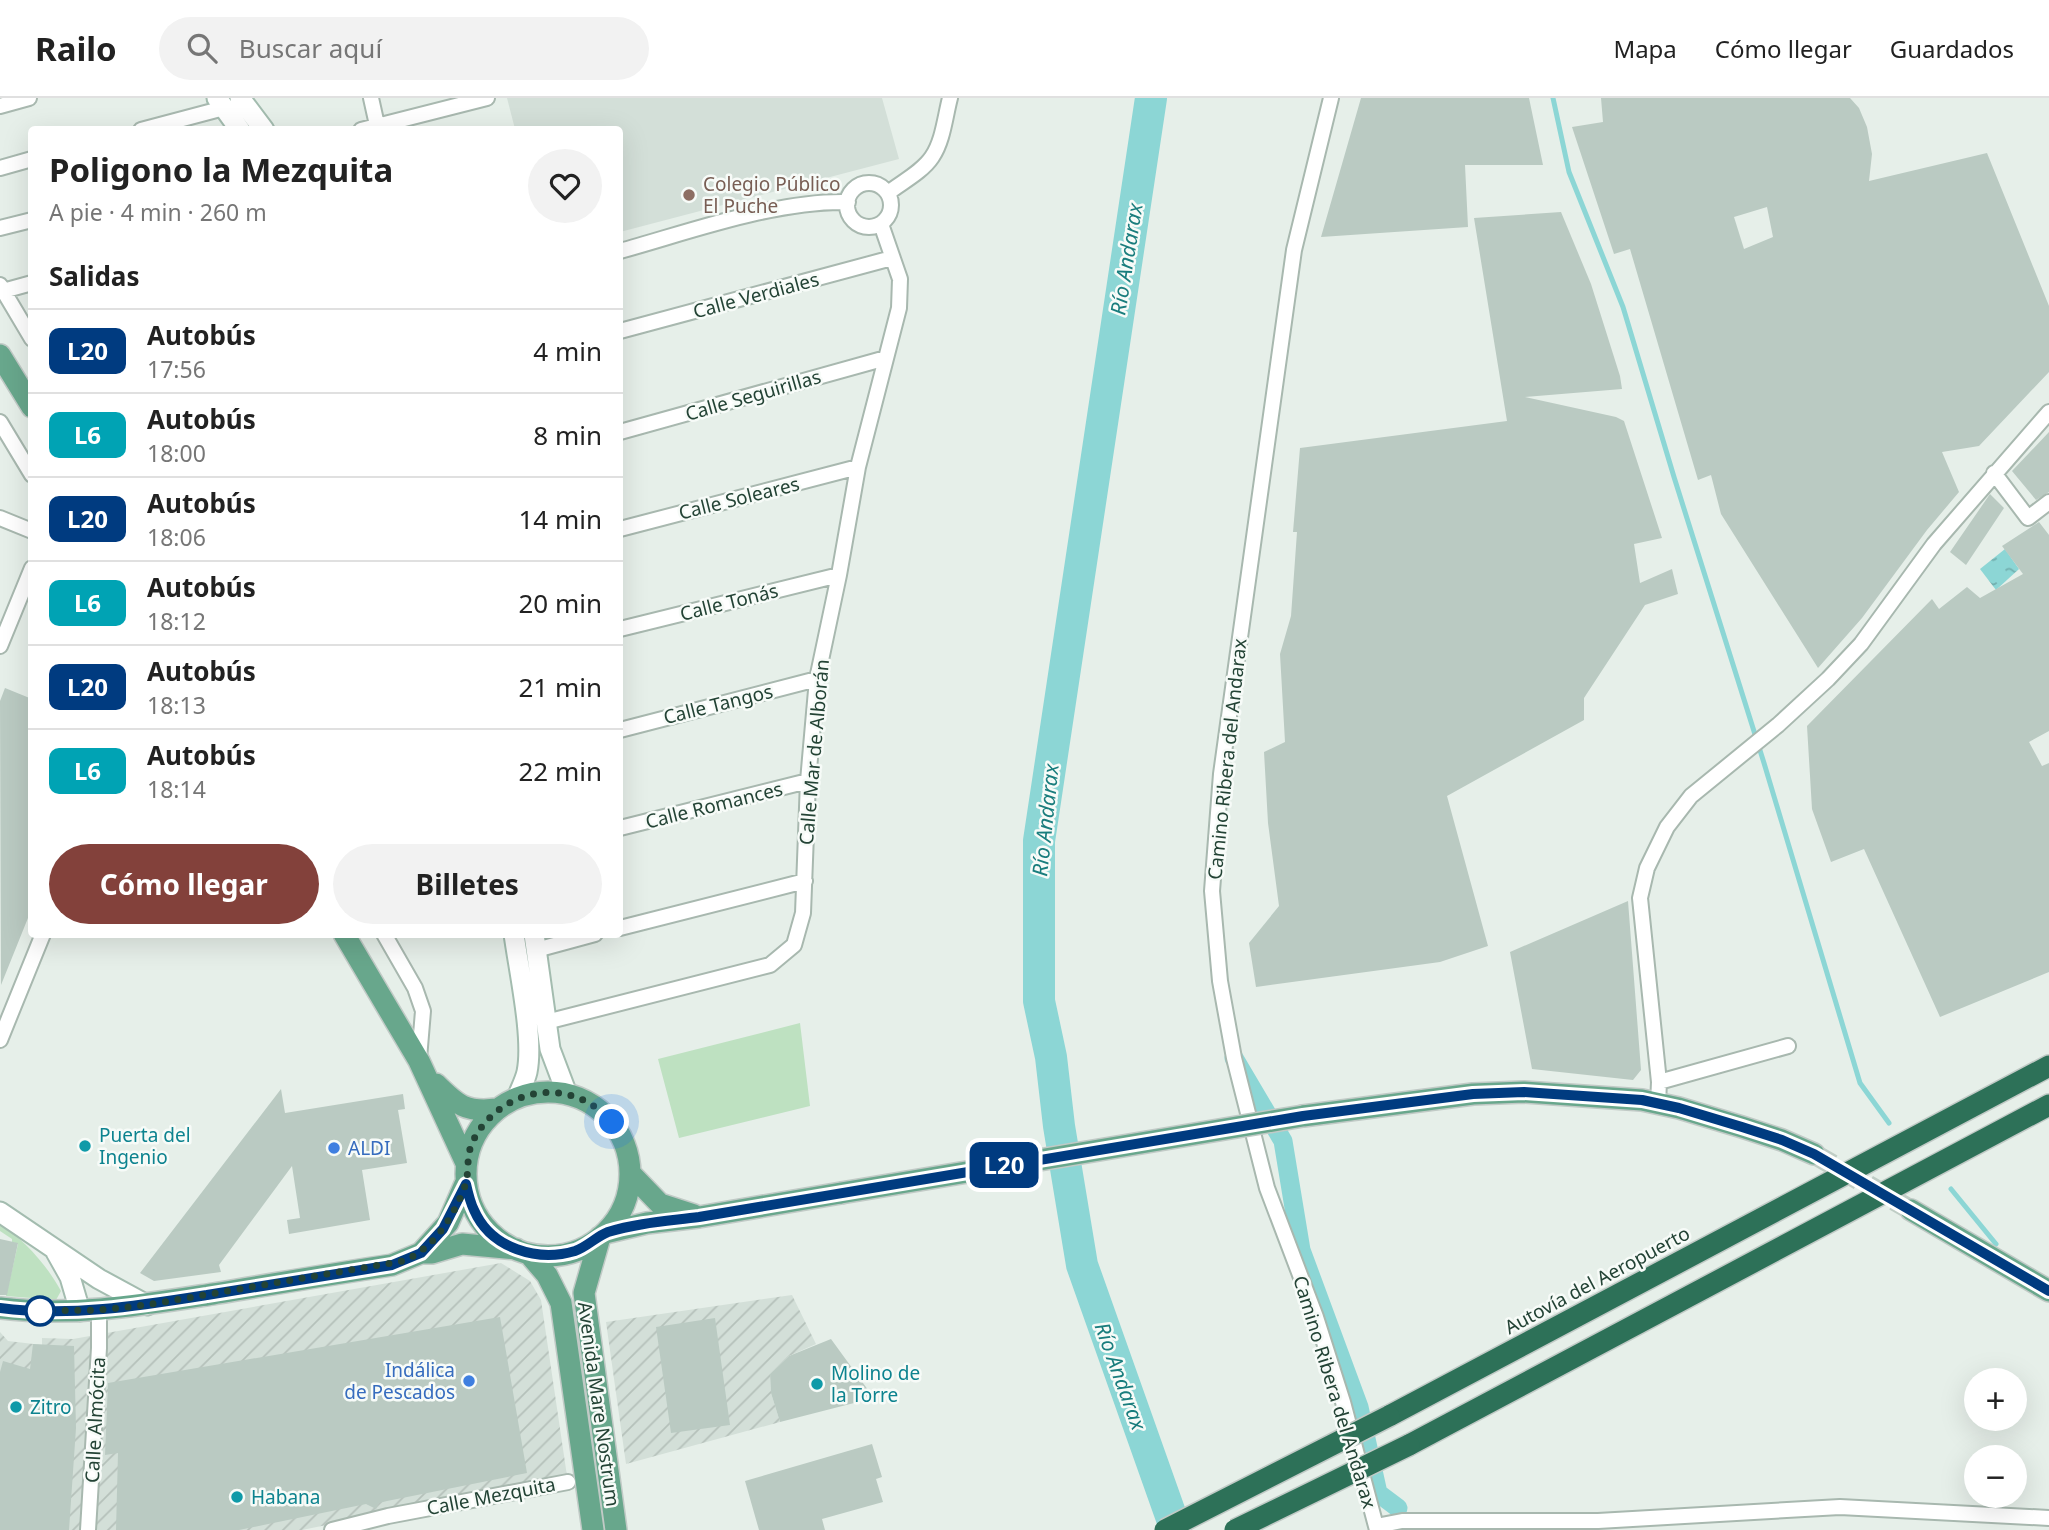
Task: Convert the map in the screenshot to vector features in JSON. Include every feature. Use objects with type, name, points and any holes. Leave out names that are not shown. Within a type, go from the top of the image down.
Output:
[{"type":"highway","name":"Autovía del Aeropuerto","points":[[1165,1530],[1389,1416],[2049,1066]]},
{"type":"highway","points":[[1235,1530],[1409,1445],[2049,1105]]},
{"type":"main road","points":[[0,355],[28,400]]},
{"type":"main road","points":[[346,938],[423,1068],[466,1174],[475,1212],[486,1228],[522,1251]]},
{"type":"main road","points":[[423,1068],[456,1104],[476,1112],[497,1109]]},
{"type":"main road","points":[[0,1309],[36,1312],[89,1311],[146,1305],[392,1265],[421,1253],[432,1253],[448,1246],[467,1243],[554,1256],[579,1250],[602,1235],[619,1215],[627,1195],[630,1173],[625,1146],[612,1122],[592,1104],[567,1094],[541,1092],[516,1098],[497,1109],[482,1124],[472,1142],[466,1174],[448,1223],[421,1253]]},
{"type":"main road","points":[[602,1235],[647,1223],[699,1217],[1303,1116],[1473,1094],[1524,1092],[1642,1100],[1742,1127],[1814,1154]]},
{"type":"main road","points":[[630,1173],[660,1204],[699,1217]]},
{"type":"main road","points":[[1911,1210],[2049,1291]]},
{"type":"main road","name":"Avenida Mare Nostrum","points":[[602,1235],[584,1293],[616,1530]]},
{"type":"main road","name":"Avenida Mare Nostrum","points":[[522,1251],[547,1275],[561,1303],[593,1530]]},
{"type":"street","points":[[0,106],[29,98]]},
{"type":"street","points":[[371,98],[377,125]]},
{"type":"street","points":[[888,192],[932,158],[940,140],[950,98]]},
{"type":"street","name":"Camino Ribera del Andarax","points":[[1331,98],[1294,250],[1221,774],[1212,891],[1220,981],[1234,1058],[1267,1188],[1316,1317],[1343,1402],[1377,1528]]},
{"type":"street","points":[[374,126],[479,99]]},
{"type":"street","points":[[153,126],[227,101]]},
{"type":"street","points":[[227,101],[238,126]]},
{"type":"street","points":[[227,101],[259,126]]},
{"type":"street","points":[[0,168],[28,160]]},
{"type":"street","points":[[863,184],[878,185],[888,192],[891,210],[881,224],[865,227],[849,214],[848,202],[852,192],[863,184]]},
{"type":"street","points":[[623,250],[777,208],[831,201],[848,202]]},
{"type":"street","points":[[0,228],[28,221]]},
{"type":"street","name":"Calle Mar de Alborán","points":[[546,1023],[770,965],[794,945],[803,913],[808,781],[817,679],[858,467],[899,308],[900,279],[881,224]]},
{"type":"street","name":"Calle Verdiales","points":[[623,330],[892,258]]},
{"type":"street","points":[[28,284],[2,288],[28,332]]},
{"type":"street","name":"Calle Seguirillas","points":[[623,431],[886,358]]},
{"type":"street","points":[[1658,1104],[1659,1082],[1640,898],[1647,868],[1667,827],[1691,796],[1777,725],[1861,644],[1934,544],[2049,412]]},
{"type":"street","points":[[0,422],[28,468]]},
{"type":"street","name":"Calle Soleares","points":[[623,528],[858,467]]},
{"type":"street","points":[[1994,473],[2028,518],[2049,502]]},
{"type":"street","points":[[0,518],[28,529]]},
{"type":"street","name":"Calle Tonás","points":[[623,628],[839,575]]},
{"type":"street","points":[[0,646],[28,578]]},
{"type":"street","name":"Calle Tangos","points":[[623,729],[817,679]]},
{"type":"street","name":"Calle Romances","points":[[623,827],[808,781]]},
{"type":"street","points":[[623,927],[805,881]]},
{"type":"street","points":[[0,1040],[41,938]]},
{"type":"street","points":[[386,938],[415,988],[423,1011],[423,1068]]},
{"type":"street","points":[[515,938],[528,1053],[527,1073],[516,1098]]},
{"type":"street","points":[[565,938],[535,942],[555,1066],[567,1094]]},
{"type":"street","points":[[1659,1082],[1788,1046]]},
{"type":"street","points":[[0,1212],[99,1279],[146,1305]]},
{"type":"street","points":[[54,1248],[89,1311]]},
{"type":"street","name":"Calle Almócita","points":[[88,1530],[99,1348],[89,1311]]},
{"type":"street","name":"Calle Mezquita","points":[[332,1530],[388,1516],[568,1482]]},
{"type":"street","points":[[1377,1528],[1402,1521],[1598,1521],[1840,1507],[2049,1518]]},
{"type":"shaded area","name":"Colegio Público El Puche","points":[[507,98],[882,98],[899,159],[623,231],[623,126],[514,126]]},
{"type":"shaded area","points":[[501,1263],[530,1281],[541,1300],[567,1476],[302,1530],[0,1530],[0,1332],[8,1341],[42,1345],[42,1338],[73,1339]]},
{"type":"shaded area","points":[[792,1295],[816,1344],[789,1356],[770,1374],[771,1393],[780,1422],[626,1464],[606,1322]]},
{"type":"green space","points":[[800,1023],[810,1106],[679,1138],[658,1059]]},
{"type":"green space","points":[[0,1223],[26,1245],[49,1272],[61,1291],[56,1300],[6,1296],[18,1244],[0,1231]]},
{"type":"water","points":[[2005,549],[2019,569],[1996,590],[1980,569]]},
{"type":"building","points":[[1361,98],[1529,98],[1543,165],[1465,165],[1468,227],[1321,237]]},
{"type":"building","points":[[1601,98],[1850,98],[1859,108],[1867,127],[1872,154],[1869,181],[1987,153],[2049,306],[2049,372],[1979,446],[1942,452],[1959,492],[1927,530],[1862,618],[1818,668],[1721,514],[1711,475],[1698,480],[1630,249],[1614,254],[1572,127],[1603,122]],"holes":[[[1767,207],[1773,237],[1744,249],[1734,217]]]},
{"type":"building","points":[[1561,212],[1591,284],[1622,389],[1525,397],[1624,421],[1662,538],[1634,544],[1640,583],[1672,569],[1678,594],[1645,605],[1584,698],[1584,720],[1447,796],[1488,946],[1440,962],[1256,987],[1249,943],[1279,906],[1268,823],[1264,752],[1285,742],[1280,654],[1291,616],[1297,532],[1293,532],[1300,448],[1507,421],[1474,218]]},
{"type":"building","points":[[2049,432],[2049,492],[2036,500],[2012,471]]},
{"type":"building","points":[[1990,494],[2004,508],[1966,565],[1950,552]]},
{"type":"building","points":[[2039,522],[2049,535],[2049,731],[2029,742],[2042,766],[2049,763],[2049,972],[1940,1017],[1864,849],[1831,862],[1812,809],[1807,726],[1932,599],[1939,609],[1967,587],[1980,598],[2023,574],[2002,546]]},
{"type":"building","points":[[5,688],[28,697],[28,918],[1,985],[0,701]]},
{"type":"building","points":[[1628,901],[1641,1070],[1633,1080],[1532,1069],[1510,952]]},
{"type":"building","points":[[281,1089],[285,1113],[403,1094],[405,1109],[398,1110],[407,1163],[362,1170],[370,1220],[289,1234],[287,1220],[300,1218],[292,1166],[219,1265],[221,1272],[154,1281],[140,1273]]},
{"type":"building","points":[[0,1239],[18,1243],[7,1295],[0,1295]]},
{"type":"building","points":[[500,1317],[527,1473],[387,1501],[379,1503],[376,1509],[366,1504],[239,1530],[116,1530],[118,1453],[105,1455],[108,1383]]},
{"type":"building","points":[[715,1318],[730,1425],[671,1433],[656,1327]]},
{"type":"building","name":"Molino de la Torre","points":[[831,1339],[871,1394],[854,1403],[780,1422],[771,1393],[770,1374],[789,1356]]},
{"type":"building","points":[[33,1344],[74,1346],[76,1428],[69,1530],[0,1530],[0,1372],[3,1361],[30,1369]]},
{"type":"building","points":[[872,1444],[882,1477],[876,1479],[883,1502],[822,1519],[825,1530],[759,1530],[745,1481]]},
{"type":"waterway","name":"Río Andarax","points":[[1151,98],[1039,841],[1039,1001],[1051,1057],[1059,1126],[1082,1265],[1176,1530]]},
{"type":"waterway","points":[[1553,98],[1569,172],[1623,307],[1860,1083],[1889,1123]]},
{"type":"waterway","points":[[1234,1058],[1283,1141],[1301,1250],[1359,1407],[1378,1493],[1398,1508]]},
{"type":"waterway","points":[[1951,1189],[1996,1244]]},
{"type":"tunnel","points":[[1814,1154],[1911,1210]]},
{"type":"bus line","name":"L20","points":[[0,1308],[36,1312],[146,1305],[392,1265],[421,1253],[443,1229],[466,1184],[475,1212],[495,1236],[505,1244],[529,1254],[554,1256],[579,1250],[605,1233],[647,1223],[699,1217],[1303,1116],[1473,1094],[1524,1092],[1642,1100],[1679,1108],[1782,1140],[1814,1154],[2049,1291]]},
{"type":"place","name":"Colegio Público El Puche","points":[[689,195]]},
{"type":"place","name":"Puerta del Ingenio","points":[[85,1146]]},
{"type":"place","name":"ALDI","points":[[334,1148]]},
{"type":"place","name":"Indálica de Pescados","points":[[469,1381]]},
{"type":"place","name":"Molino de la Torre","points":[[817,1384]]},
{"type":"place","name":"Zitro","points":[[16,1407]]},
{"type":"place","name":"Habana","points":[[237,1497]]},
{"type":"route","points":[[40,1311],[99,1310],[146,1305],[392,1265],[421,1253],[448,1223],[466,1184],[466,1163],[472,1142],[482,1124],[497,1109],[516,1098],[541,1092],[567,1094],[592,1104],[612,1122]]}]
